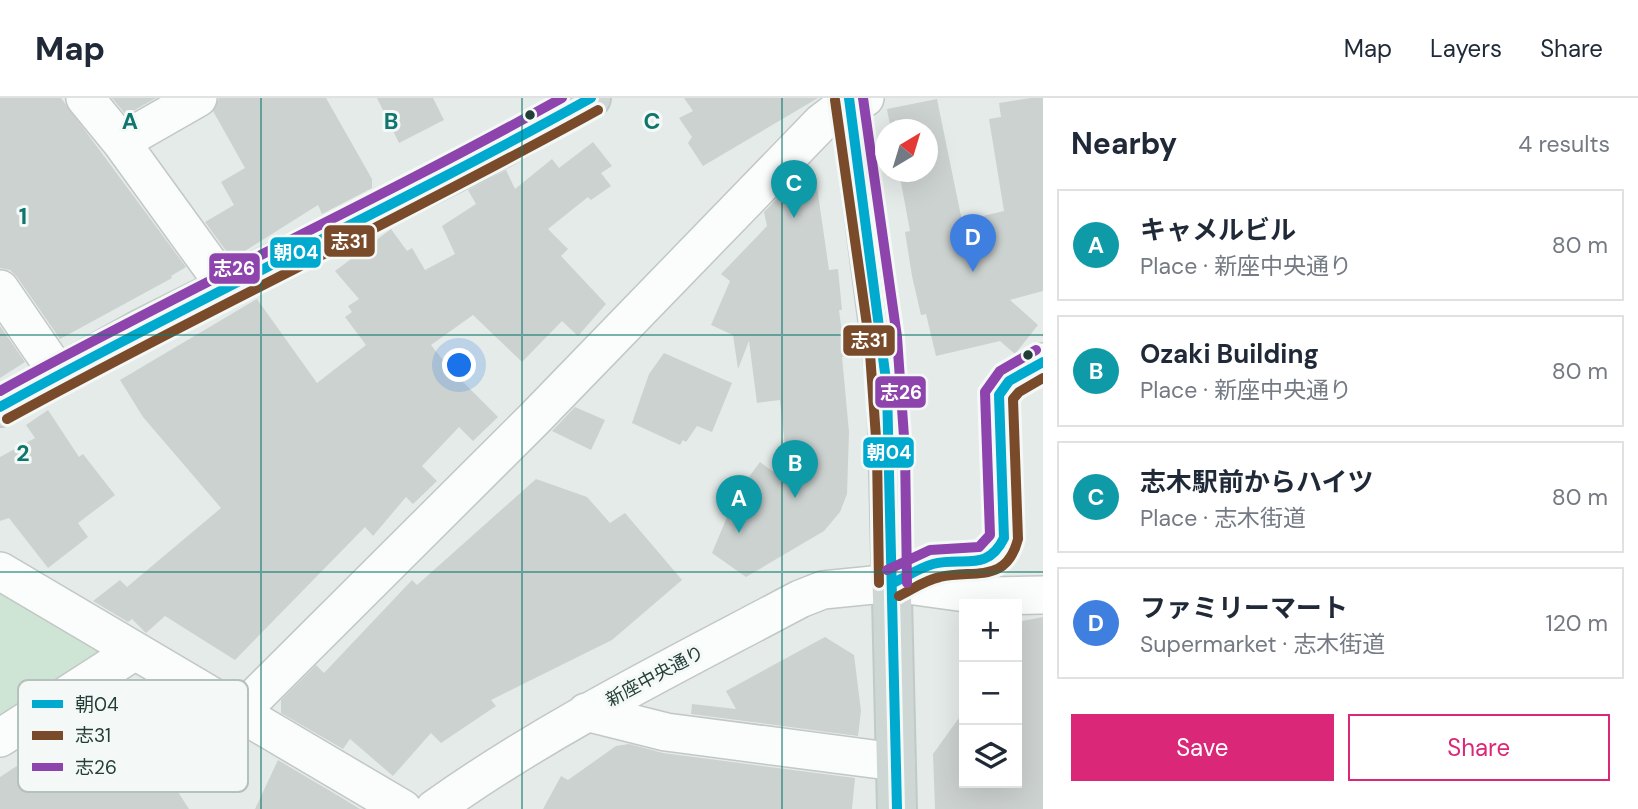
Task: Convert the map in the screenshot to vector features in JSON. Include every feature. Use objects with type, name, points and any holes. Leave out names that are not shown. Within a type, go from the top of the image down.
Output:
[{"type":"main road","points":[[0,407],[226,287],[476,162],[592,98]]},
{"type":"main road","points":[[854,99],[883,338],[891,451],[897,809]]},
{"type":"street","points":[[85,98],[121,142],[226,287]]},
{"type":"street","points":[[121,142],[198,98]]},
{"type":"street","points":[[248,704],[535,418],[822,122],[854,99]]},
{"type":"street","points":[[0,289],[60,375]]},
{"type":"street","points":[[893,583],[934,563],[975,562],[991,557],[1000,550],[1003,538],[999,395],[1009,381],[1043,362]]},
{"type":"street","points":[[1003,538],[1041,594]]},
{"type":"street","points":[[0,570],[185,680]]},
{"type":"street","points":[[893,583],[987,596],[1041,594]]},
{"type":"street","name":"新座中央通り","points":[[434,809],[511,756],[586,712],[800,599],[823,590],[893,583]]},
{"type":"street","points":[[90,680],[135,651]]},
{"type":"street","points":[[586,712],[667,732],[896,762]]},
{"type":"street","points":[[248,717],[403,809]]},
{"type":"street","points":[[0,738],[18,726]]},
{"type":"green space","points":[[0,589],[103,644],[101,658],[67,680],[18,680],[18,711],[0,723]]},
{"type":"building","points":[[0,98],[61,98],[186,267],[171,276],[172,278],[60,339],[17,277],[10,270],[0,268]]},
{"type":"building","points":[[112,98],[156,98],[126,115]]},
{"type":"building","points":[[219,98],[326,98],[372,179],[372,188],[322,214],[318,205],[232,259],[205,222],[234,205],[221,182],[245,168],[213,111]]},
{"type":"building","points":[[377,98],[433,98],[444,120],[399,143]]},
{"type":"building","points":[[684,98],[818,98],[703,166],[688,143],[692,137],[679,118],[693,111]]},
{"type":"building","points":[[1043,98],[1043,291],[1010,300],[1038,325],[1015,354],[1000,341],[936,356],[926,314],[921,315],[912,276],[905,232],[910,231],[901,182],[938,182],[938,119],[889,119],[887,109],[937,99],[962,221],[1004,211],[989,119],[1001,117],[999,103]]},
{"type":"building","points":[[593,142],[612,166],[601,173],[611,186],[591,200],[588,197],[548,229],[568,249],[561,256],[606,304],[578,336],[562,321],[522,362],[473,315],[431,345],[450,369],[498,417],[473,441],[459,427],[422,466],[437,481],[413,504],[406,497],[373,536],[365,527],[235,660],[165,616],[146,633],[132,619],[128,622],[93,601],[120,580],[127,587],[221,508],[143,417],[120,380],[257,299],[317,383],[366,345],[345,317],[352,312],[348,306],[359,299],[335,271],[391,229],[407,251],[412,248],[425,270],[455,254],[442,226],[476,204],[468,190],[506,170],[515,189],[552,159],[559,168]]},
{"type":"building","points":[[816,180],[829,270],[838,269],[849,432],[847,494],[840,512],[824,531],[746,577],[712,553],[737,493],[760,462],[789,483],[780,400],[757,403],[749,341],[738,369],[733,335],[711,325],[730,281],[721,274],[767,226],[764,212],[792,183]]},
{"type":"building","points":[[0,326],[25,362],[0,378]]},
{"type":"building","points":[[664,353],[732,383],[712,432],[697,426],[686,442],[683,440],[680,445],[632,423],[649,374]]},
{"type":"building","points":[[575,407],[605,420],[591,450],[552,431]]},
{"type":"building","points":[[48,410],[79,457],[83,454],[115,495],[78,523],[88,537],[48,568],[9,518],[0,521],[0,457],[35,438],[26,425]]},
{"type":"building","points":[[536,479],[587,497],[610,523],[625,513],[682,580],[612,640],[491,700],[496,706],[441,743],[431,733],[393,776],[350,739],[343,749],[281,713],[281,700],[316,665],[324,673],[412,580],[417,585]]},
{"type":"building","points":[[1043,617],[1043,809],[935,809],[933,754],[959,718],[959,788],[1022,788],[1022,621]]},
{"type":"building","points":[[825,637],[854,655],[861,711],[858,736],[691,714],[692,704],[736,709],[726,691]]},
{"type":"building","points":[[629,744],[663,753],[855,778],[852,809],[543,809],[561,776],[568,780],[616,746]]},
{"type":"building","points":[[278,760],[342,798],[360,809],[255,809]]},
{"type":"building","points":[[18,765],[18,792],[178,792],[189,809],[0,809],[0,777]]},
{"type":"transit line","name":"志26","points":[[0,391],[562,98]]},
{"type":"transit line","name":"朝04","points":[[0,407],[591,98]]},
{"type":"transit line","name":"朝04","points":[[849,98],[887,388],[897,809]]},
{"type":"transit line","name":"志26","points":[[863,98],[897,337],[905,451],[907,583]]},
{"type":"transit line","name":"志31","points":[[835,100],[869,339],[877,452],[879,583]]},
{"type":"transit line","name":"志31","points":[[7,419],[598,110]]},
{"type":"transit line","name":"志26","points":[[887,570],[930,550],[979,547],[990,535],[985,392],[1000,371],[1036,350]]},
{"type":"transit line","name":"朝04","points":[[893,583],[933,564],[982,559],[997,549],[1004,538],[999,395],[1009,381],[1043,362]]},
{"type":"transit line","name":"志31","points":[[899,596],[935,578],[997,569],[1013,554],[1018,539],[1013,399],[1019,392],[1043,378]]},
{"type":"place","name":"志木駅前からハイツ","points":[[794,218]]},
{"type":"place","name":"ファミリーマート","points":[[973,272]]},
{"type":"place","name":"Ozaki Building","points":[[795,498]]},
{"type":"place","name":"キャメルビル","points":[[739,533]]}]
